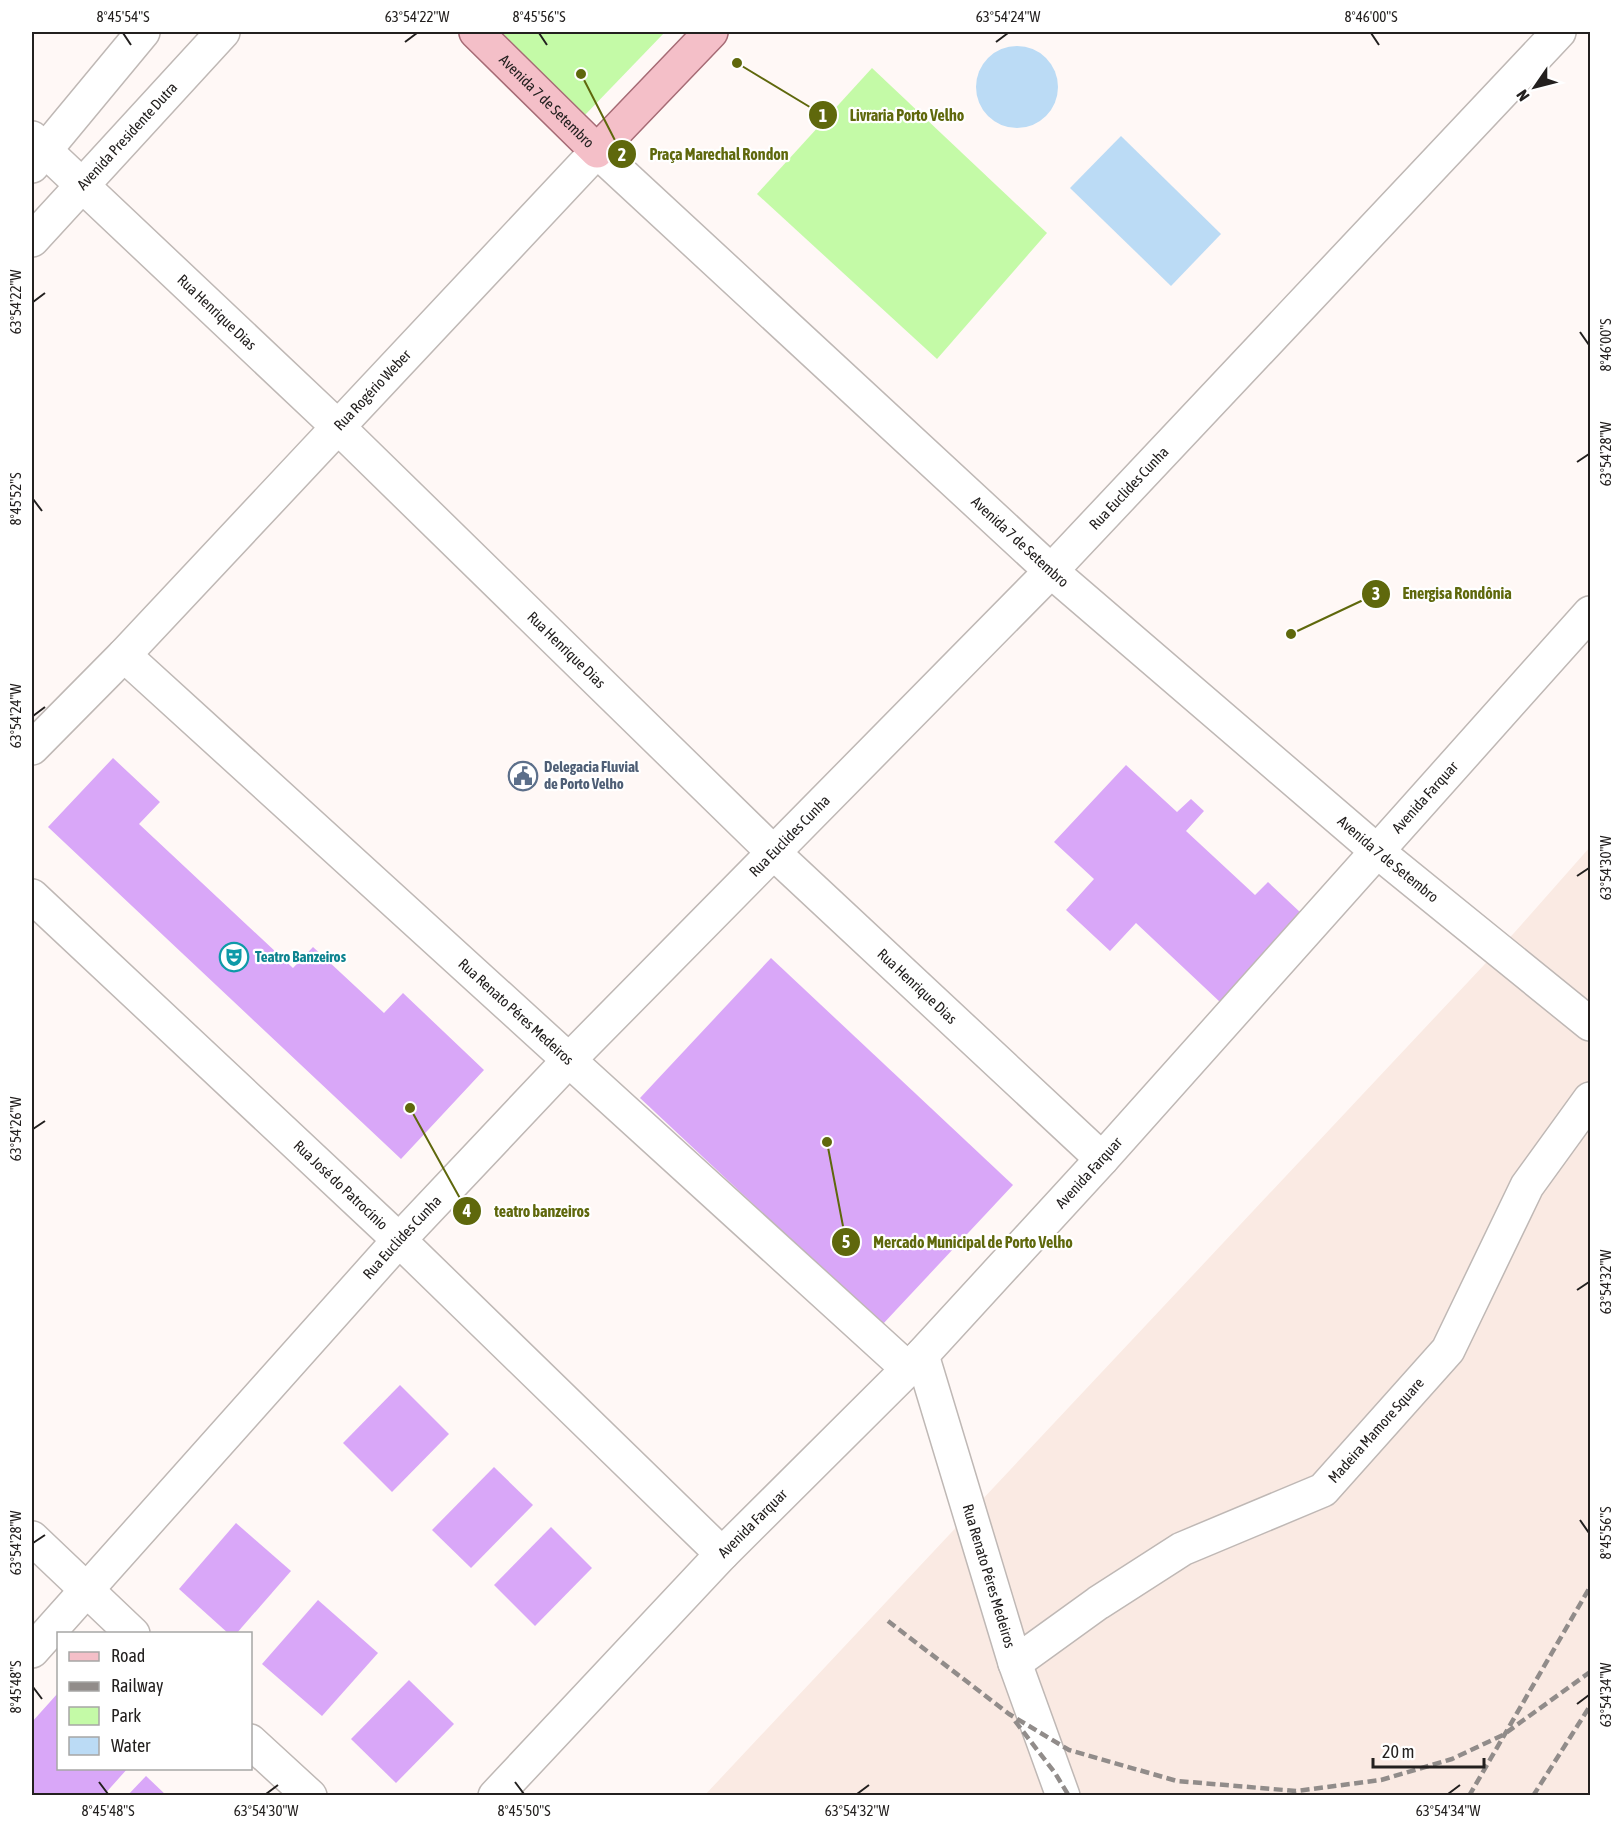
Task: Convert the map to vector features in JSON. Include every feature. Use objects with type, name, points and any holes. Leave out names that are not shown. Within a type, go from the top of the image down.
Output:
[{"type":"main road","name":"Avenida 7 de Setembro","points":[[476,32],[597,151]]},
{"type":"main road","name":"Rua Rogério Weber","points":[[597,151],[711,32]]},
{"type":"street","points":[[36,152],[143,32]]},
{"type":"street","name":"Avenida Presidente Dutra","points":[[32,240],[223,32]]},
{"type":"street","name":"Rua Euclides Cunha","points":[[32,1651],[399,1240],[569,1060],[1051,572],[1559,32]]},
{"type":"street","name":"Rua Rogério Weber","points":[[32,748],[124,655],[597,151]]},
{"type":"street","name":"Avenida 7 de Setembro","points":[[597,151],[1051,572],[1378,852],[1590,1024]]},
{"type":"street","name":"Rua Henrique Dias","points":[[36,152],[81,185],[337,426],[774,853],[1102,1159]]},
{"type":"street","name":"Avenida Farquar","points":[[495,1796],[722,1554],[915,1362],[1102,1159],[1590,613]]},
{"type":"street","name":"Rua Renato Péres Medeiros","points":[[124,655],[569,1060],[915,1362],[1015,1662],[1063,1796]]},
{"type":"street","name":"Rua José do Patrocínio","points":[[32,896],[399,1240],[722,1554]]},
{"type":"street","name":"Madeira Mamore Square","points":[[1015,1662],[1098,1603],[1182,1549],[1323,1490],[1448,1350],[1527,1186],[1590,1099]]},
{"type":"street","points":[[32,1538],[131,1632]]},
{"type":"street","points":[[252,1743],[310,1796]]},
{"type":"shaded area","points":[[1590,847],[1590,1795],[704,1796],[1514,933]]},
{"type":"green space","points":[[492,32],[665,32],[584,116]]},
{"type":"green space","points":[[872,68],[1047,233],[937,359],[757,194]]},
{"type":"water","points":[[1009,46],[1025,46],[1040,53],[1051,64],[1058,79],[1055,103],[1046,116],[1025,128],[1009,128],[994,121],[983,110],[976,95],[976,79],[983,64],[994,53]]},
{"type":"water","points":[[1121,136],[1221,234],[1171,286],[1070,188]]},
{"type":"building","name":"Teatro Banzeiros","points":[[113,758],[160,802],[139,824],[293,968],[313,947],[384,1013],[403,993],[484,1070],[401,1159],[48,827]]},
{"type":"building","points":[[1126,765],[1177,812],[1191,799],[1204,811],[1186,831],[1255,895],[1268,882],[1301,913],[1220,1002],[1136,923],[1110,951],[1066,910],[1094,879],[1054,842]]},
{"type":"building","points":[[771,958],[1013,1185],[882,1325],[640,1098]]},
{"type":"building","points":[[400,1385],[449,1434],[392,1492],[343,1443]]},
{"type":"building","points":[[494,1467],[533,1505],[471,1568],[432,1530]]},
{"type":"building","points":[[236,1523],[291,1571],[238,1632],[227,1632],[179,1589]]},
{"type":"building","points":[[551,1527],[592,1568],[535,1626],[494,1585]]},
{"type":"building","points":[[318,1600],[378,1653],[322,1716],[262,1664]]},
{"type":"building","points":[[409,1680],[454,1724],[396,1783],[351,1739]]},
{"type":"building","points":[[57,1694],[57,1770],[126,1770],[103,1796],[32,1796],[32,1722]]},
{"type":"building","points":[[146,1776],[167,1796],[127,1796]]},
{"type":"railway","points":[[1469,1796],[1590,1587]]},
{"type":"railway","points":[[888,1621],[1009,1714],[1069,1750],[1177,1781],[1296,1791],[1381,1780],[1452,1759],[1503,1735],[1590,1672]]},
{"type":"railway","points":[[1533,1796],[1590,1706]]},
{"type":"railway","points":[[1015,1721],[1055,1773],[1069,1796]]},
{"type":"place","name":"Livraria Porto Velho","points":[[737,63]]},
{"type":"place","name":"Praça Marechal Rondon","points":[[581,74]]},
{"type":"place","name":"Energisa Rondônia","points":[[1291,634]]},
{"type":"place","name":"Delegacia Fluvial de Porto Velho","points":[[523,776]]},
{"type":"place","name":"Teatro Banzeiros","points":[[234,957]]},
{"type":"place","name":"teatro banzeiros","points":[[410,1108]]},
{"type":"place","name":"Mercado Municipal de Porto Velho","points":[[827,1142]]}]
